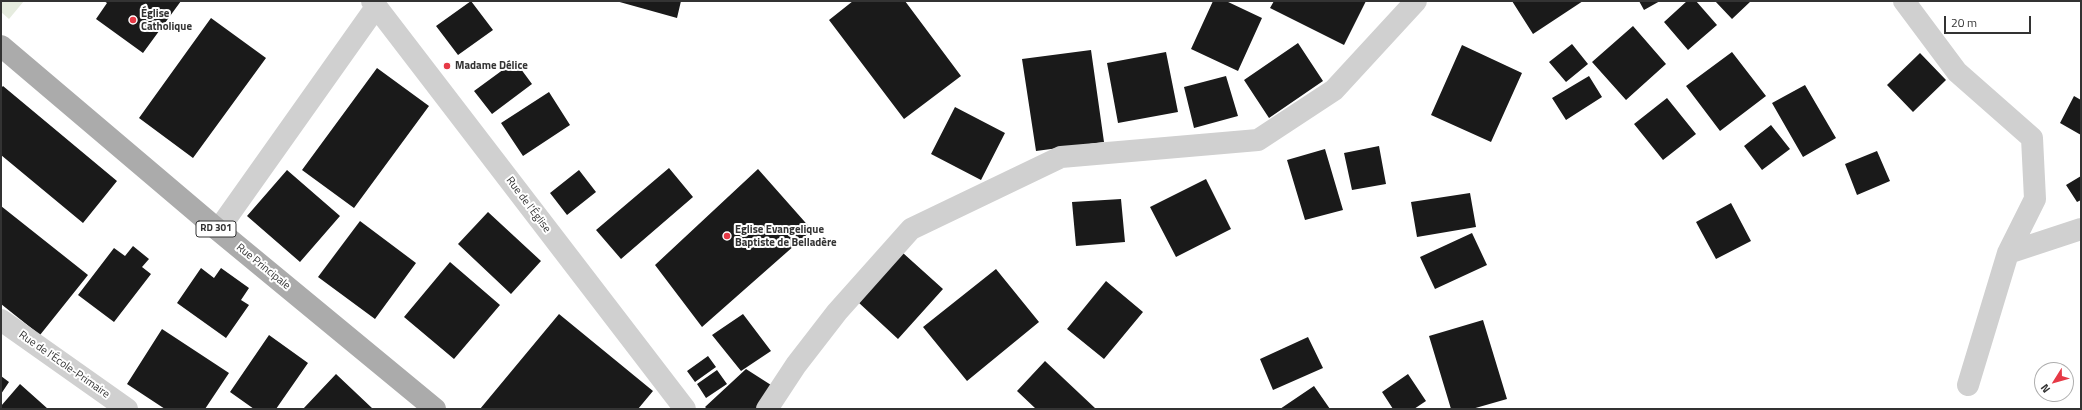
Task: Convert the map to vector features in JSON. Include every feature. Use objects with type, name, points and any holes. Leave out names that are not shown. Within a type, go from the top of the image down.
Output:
[{"type":"main road","name":"Rue Principale","points":[[1,46],[218,230],[435,409]]},
{"type":"street","points":[[767,409],[796,365],[837,312],[911,229],[1061,156],[1258,140],[1334,90],[1416,1]]},
{"type":"street","points":[[1904,1],[1957,72],[2032,138],[2035,199],[2008,253],[1968,385]]},
{"type":"street","points":[[218,230],[374,4]]},
{"type":"street","name":"Rue de l'Église","points":[[374,4],[679,406]]},
{"type":"street","points":[[2008,253],[2081,229]]},
{"type":"street","name":"Rue de l'École-Primaire","points":[[1,320],[127,409]]},
{"type":"shaded area","points":[[1,1],[24,1],[9,19],[1,12]]},
{"type":"building","points":[[104,1],[181,1],[143,53],[96,19],[107,3]]},
{"type":"building","points":[[471,1],[493,30],[458,55],[436,26]]},
{"type":"building","points":[[616,1],[681,1],[677,18]]},
{"type":"building","points":[[853,1],[905,1],[961,76],[904,119],[829,20]]},
{"type":"building","points":[[1213,1],[1226,1],[1262,18],[1238,71],[1191,49]]},
{"type":"building","points":[[1274,1],[1366,1],[1344,45],[1270,8]]},
{"type":"building","points":[[1512,1],[1583,1],[1533,34]]},
{"type":"building","points":[[1639,1],[1660,1],[1644,10]]},
{"type":"building","points":[[1687,1],[1696,1],[1717,25],[1688,50],[1664,22]]},
{"type":"building","points":[[1715,1],[1751,1],[1732,19]]},
{"type":"building","points":[[211,18],[266,58],[193,158],[139,118]]},
{"type":"building","points":[[1633,26],[1666,64],[1626,100],[1592,62]]},
{"type":"building","points":[[1298,43],[1323,81],[1269,118],[1244,80]]},
{"type":"building","points":[[1572,44],[1588,64],[1566,82],[1549,62]]},
{"type":"building","points":[[1462,45],[1522,73],[1491,142],[1431,115]]},
{"type":"building","points":[[1091,50],[1104,142],[1036,151],[1022,59]]},
{"type":"building","points":[[1166,52],[1178,112],[1118,123],[1107,63]]},
{"type":"building","points":[[1732,52],[1766,96],[1720,131],[1686,86]]},
{"type":"building","points":[[1920,53],[1946,80],[1913,112],[1887,85]]},
{"type":"building","points":[[515,61],[532,84],[492,114],[474,91]]},
{"type":"building","points":[[377,68],[429,106],[354,208],[302,170]]},
{"type":"building","points":[[1226,76],[1238,116],[1194,128],[1184,87]]},
{"type":"building","points":[[1589,76],[1602,97],[1566,120],[1552,98]]},
{"type":"building","points":[[1805,85],[1836,138],[1803,157],[1772,103]]},
{"type":"building","points":[[3,86],[117,181],[83,223],[1,155],[1,88]]},
{"type":"building","points":[[549,92],[570,125],[523,156],[501,123]]},
{"type":"building","points":[[2074,96],[2081,100],[2081,135],[2060,123]]},
{"type":"building","points":[[1667,98],[1696,134],[1663,160],[1634,124]]},
{"type":"building","points":[[955,107],[1005,133],[981,180],[931,154]]},
{"type":"building","points":[[1771,125],[1790,149],[1762,170],[1744,146]]},
{"type":"building","points":[[1379,146],[1386,184],[1352,190],[1344,153]]},
{"type":"building","points":[[1325,149],[1343,210],[1305,220],[1287,160]]},
{"type":"building","points":[[1877,151],[1890,181],[1857,195],[1845,164]]},
{"type":"building","points":[[669,168],[693,197],[621,259],[596,230]]},
{"type":"building","points":[[758,169],[812,230],[702,327],[655,265]]},
{"type":"building","points":[[287,170],[340,216],[300,262],[247,216]]},
{"type":"building","points":[[579,170],[596,192],[567,215],[550,193]]},
{"type":"building","points":[[2081,176],[2081,200],[2077,202],[2066,185]]},
{"type":"building","points":[[1206,179],[1231,229],[1176,257],[1150,207]]},
{"type":"building","points":[[1470,193],[1476,227],[1417,237],[1411,202]]},
{"type":"building","points":[[1121,199],[1125,242],[1076,246],[1072,202]]},
{"type":"building","points":[[1731,203],[1751,241],[1716,259],[1696,222]]},
{"type":"building","points":[[1,206],[88,275],[40,335],[1,304]]},
{"type":"building","points":[[488,212],[541,261],[511,294],[458,244]]},
{"type":"building","points":[[360,221],[416,263],[375,319],[318,277]]},
{"type":"building","points":[[1472,233],[1487,265],[1435,289],[1420,257]]},
{"type":"building","points":[[133,246],[149,259],[142,267],[151,274],[114,322],[78,295],[114,248],[125,256]]},
{"type":"building","points":[[903,253],[943,289],[898,339],[858,302]]},
{"type":"building","points":[[450,262],[500,305],[454,359],[404,317]]},
{"type":"building","points":[[201,268],[214,278],[221,268],[249,288],[241,300],[249,305],[226,338],[177,303]]},
{"type":"building","points":[[996,269],[1039,322],[967,381],[923,327]]},
{"type":"building","points":[[1106,281],[1143,312],[1104,359],[1067,329]]},
{"type":"building","points":[[559,314],[653,391],[638,409],[480,409]]},
{"type":"building","points":[[743,314],[771,351],[741,371],[712,335]]},
{"type":"building","points":[[1483,320],[1507,399],[1472,409],[1451,409],[1429,336]]},
{"type":"building","points":[[162,329],[229,373],[205,409],[165,409],[127,384]]},
{"type":"building","points":[[269,335],[308,363],[276,409],[254,409],[230,392]]},
{"type":"building","points":[[1308,337],[1323,368],[1273,390],[1260,359]]},
{"type":"building","points":[[708,356],[716,367],[695,382],[687,371]]},
{"type":"building","points":[[1045,361],[1096,409],[1036,409],[1017,391]]},
{"type":"building","points":[[746,369],[771,385],[759,409],[707,409],[705,407]]},
{"type":"building","points":[[717,370],[727,384],[706,398],[697,384]]},
{"type":"building","points":[[336,374],[373,409],[303,409]]},
{"type":"building","points":[[1408,374],[1426,401],[1414,409],[1393,409],[1382,392]]},
{"type":"building","points":[[1,376],[9,382],[1,394]]},
{"type":"building","points":[[20,384],[48,409],[1,409],[1,406]]},
{"type":"building","points":[[1314,386],[1330,409],[1280,409]]},
{"type":"place","name":"Église Catholique","points":[[133,20]]},
{"type":"place","name":"Madame Délice","points":[[447,66]]},
{"type":"place","name":"Eglise Evangelique Baptiste de Belladère","points":[[727,236]]}]
